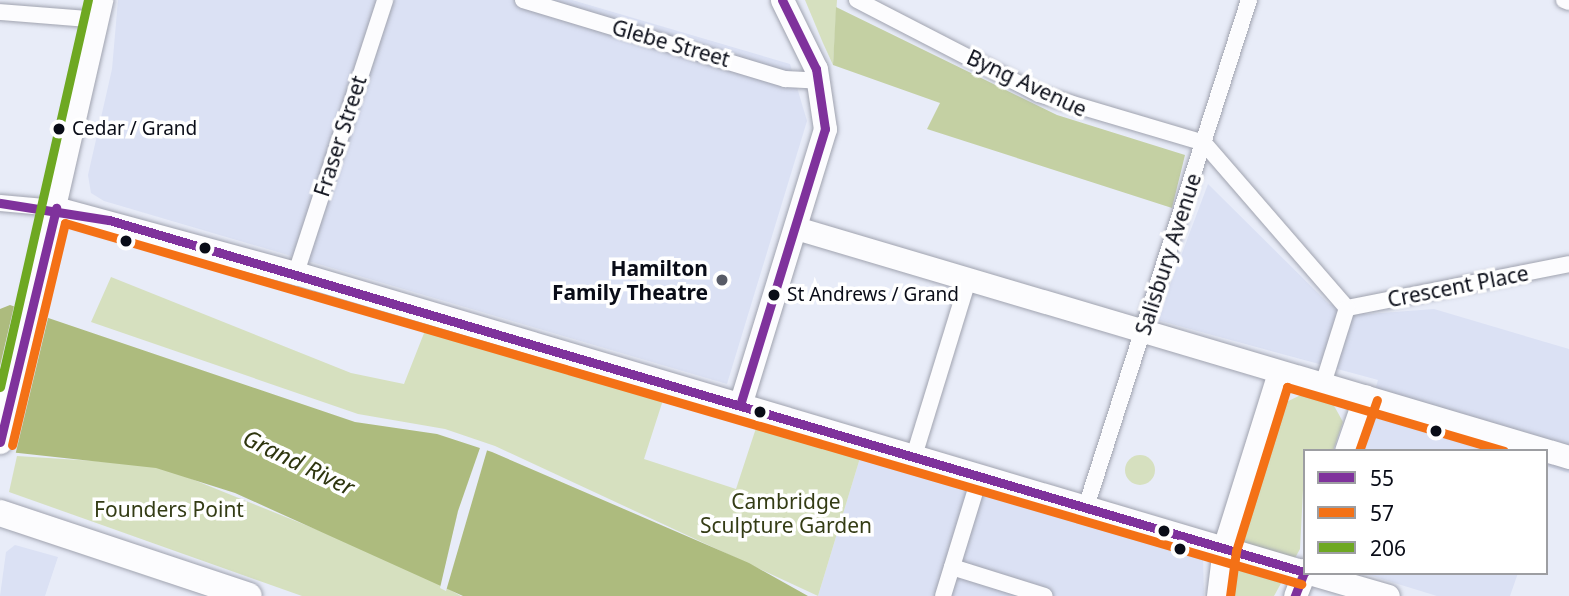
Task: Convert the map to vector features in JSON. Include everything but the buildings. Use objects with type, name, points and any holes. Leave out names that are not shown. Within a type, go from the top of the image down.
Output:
[{"type":"main road","points":[[740,405],[825,129],[820,81],[782,0]]},
{"type":"main road","points":[[0,442],[100,10]]},
{"type":"main road","points":[[56,208],[296,273],[1303,571]]},
{"type":"main road","points":[[796,228],[1542,449]]},
{"type":"main road","points":[[1218,596],[1224,548],[1279,372]]},
{"type":"main road","points":[[1347,449],[1365,397]]},
{"type":"main road","points":[[1548,451],[1569,457]]},
{"type":"main road","points":[[0,513],[249,596]]},
{"type":"main road","points":[[1295,596],[1305,575]]},
{"type":"main road","points":[[1316,575],[1388,596]]},
{"type":"street","name":"Fraser Street","points":[[296,273],[385,0]]},
{"type":"street","name":"Glebe Street","points":[[523,0],[785,79],[820,81]]},
{"type":"street","name":"Byng Avenue","points":[[857,0],[1040,94],[1136,128],[1205,143]]},
{"type":"street","name":"Salisbury Avenue","points":[[1086,507],[1140,331],[1205,143],[1249,0]]},
{"type":"street","points":[[1564,0],[1569,2]]},
{"type":"street","points":[[0,12],[100,10]]},
{"type":"street","points":[[1205,143],[1347,309],[1323,384]]},
{"type":"street","points":[[0,203],[56,208]]},
{"type":"street","name":"Crescent Place","points":[[1347,309],[1569,264]]},
{"type":"street","points":[[914,456],[968,280]]},
{"type":"street","points":[[943,596],[979,476]]},
{"type":"street","points":[[952,568],[1045,596]]},
{"type":"shaded area","points":[[118,0],[572,0],[790,64],[807,121],[727,384],[104,201],[91,193],[88,175],[112,69]]},
{"type":"shaded area","points":[[836,7],[1057,115],[1185,155],[1172,208],[927,129],[940,103],[833,65]]},
{"type":"shaded area","points":[[1208,184],[1329,304],[1368,314],[1434,309],[1569,349],[1569,473],[1548,467],[1548,449],[1358,449],[1378,380],[1157,320]]},
{"type":"shaded area","points":[[860,458],[1203,558],[1204,596],[818,596]]},
{"type":"shaded area","points":[[15,545],[58,557],[45,596],[0,596],[6,552]]},
{"type":"shaded area","points":[[1369,575],[1517,575],[1510,596],[1437,596]]},
{"type":"green space","points":[[805,0],[837,0],[833,65],[823,43]]},
{"type":"green space","name":"Cambridge Sculpture Garden","points":[[111,277],[351,373],[404,384],[428,323],[663,400],[644,459],[736,489],[757,425],[860,458],[818,596],[495,446],[445,429],[358,414],[91,322]]},
{"type":"green space","points":[[1303,394],[1332,402],[1343,422],[1334,449],[1303,449],[1300,549],[1274,596],[1230,596],[1239,532],[1282,404]]},
{"type":"green space","points":[[1140,455],[1151,459],[1155,470],[1151,481],[1140,485],[1129,481],[1125,470],[1129,459]]},
{"type":"green space","name":"Founders Point","points":[[17,456],[157,465],[407,566],[461,596],[302,596],[9,492]]},
{"type":"water","name":"Grand River","points":[[10,305],[355,422],[437,434],[492,452],[749,563],[808,596],[463,596],[235,493],[156,468],[0,451],[0,309]]},
{"type":"pier","points":[[15,302],[50,310],[15,456],[0,454],[0,366]]},
{"type":"pier","points":[[481,445],[488,447],[446,591],[440,588],[458,511]]},
{"type":"transit line","name":"206","points":[[0,387],[88,0]]},
{"type":"transit line","name":"55","points":[[740,405],[825,129],[816,69],[782,0]]},
{"type":"transit line","name":"55","points":[[0,203],[109,220],[1303,572]]},
{"type":"transit line","name":"55","points":[[0,442],[56,208]]},
{"type":"transit line","name":"57","points":[[12,445],[65,223],[1301,584]]},
{"type":"transit line","name":"57","points":[[1230,596],[1236,551],[1287,387],[1497,449]]},
{"type":"transit line","name":"57","points":[[1360,449],[1377,400]]},
{"type":"transit line","name":"55","points":[[1295,596],[1303,575]]},
{"type":"place","name":"Cedar / Grand","points":[[59,129]]},
{"type":"place","name":"Hamilton Family Theatre","points":[[722,280]]},
{"type":"place","name":"St Andrews / Grand","points":[[774,295]]}]
